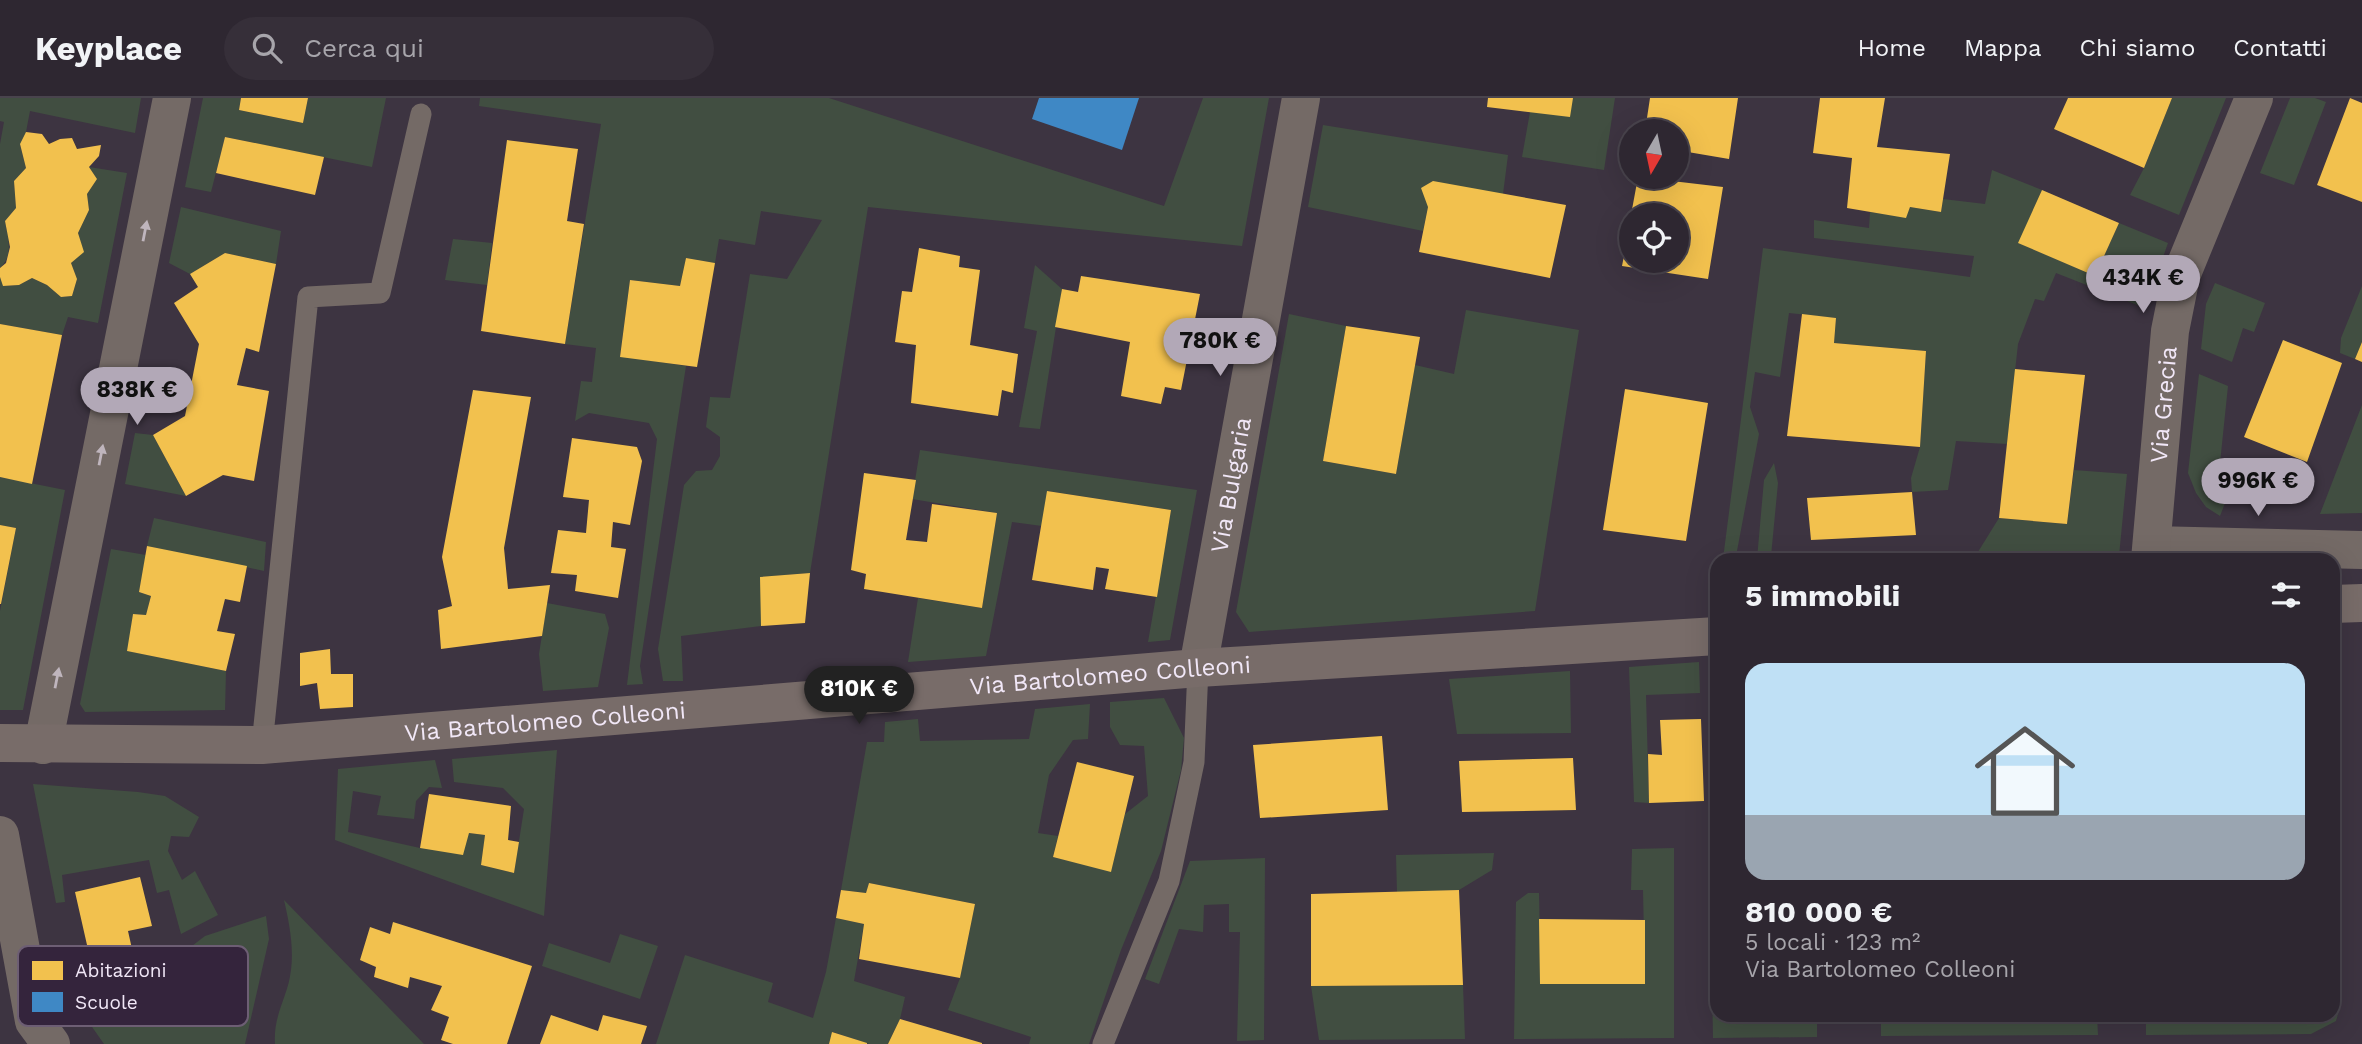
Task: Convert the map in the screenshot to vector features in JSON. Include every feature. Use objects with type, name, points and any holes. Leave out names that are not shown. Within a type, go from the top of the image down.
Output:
[{"type":"main road","points":[[2340,604],[2362,603]]},
{"type":"main road","name":"Via Bartolomeo Colleoni","points":[[0,743],[262,745],[1198,668],[1710,636]]},
{"type":"street","points":[[43,745],[172,98]]},
{"type":"street","name":"Via Bulgaria","points":[[1198,668],[1301,98]]},
{"type":"street","name":"Via Grecia","points":[[2151,552],[2170,331],[2181,276],[2254,98]]},
{"type":"street","points":[[2151,552],[2362,550]]},
{"type":"street","points":[[0,835],[20,946]]},
{"type":"street","points":[[38,1026],[51,1044]]},
{"type":"lane","points":[[262,745],[308,297],[380,293],[421,114]]},
{"type":"lane","points":[[1103,1044],[1168,881],[1194,761],[1198,668]]},
{"type":"green space","points":[[0,98],[141,98],[135,133],[30,111],[20,145],[26,168],[14,181],[16,208],[5,221],[9,252],[0,268],[0,144],[4,122],[0,121]]},
{"type":"green space","points":[[203,98],[241,98],[239,110],[303,123],[308,98],[386,98],[372,167],[225,137],[211,192],[185,187]]},
{"type":"green space","points":[[480,98],[829,98],[1164,206],[1203,98],[1269,98],[1242,246],[868,207],[810,573],[761,577],[761,626],[681,636],[683,681],[663,681],[658,649],[684,485],[696,471],[712,470],[720,456],[720,437],[706,427],[710,397],[730,398],[750,274],[787,279],[822,220],[761,211],[755,245],[719,239],[715,263],[686,258],[680,286],[630,280],[620,356],[686,366],[640,666],[643,684],[627,685],[657,439],[649,423],[589,413],[575,421],[581,381],[592,382],[596,348],[565,344],[601,124],[479,106]]},
{"type":"green space","points":[[1573,98],[1615,98],[1604,170],[1522,157],[1530,112]]},
{"type":"green space","points":[[2172,98],[2226,98],[2179,215],[2130,195],[2144,168]]},
{"type":"green space","points":[[2290,98],[2315,98],[2326,102],[2294,185],[2260,173]]},
{"type":"green space","points":[[1323,125],[1508,155],[1503,194],[1428,207],[1423,231],[1308,207]]},
{"type":"green space","points":[[89,167],[127,173],[98,323],[68,317],[62,335],[0,324],[0,277],[4,286],[19,285],[32,278],[47,285],[61,297],[72,296],[77,279],[71,263],[83,252],[78,233],[89,210],[87,194],[97,179]]},
{"type":"green space","points":[[1992,170],[2042,190],[2019,243],[2095,276],[2119,223],[2168,243],[2145,308],[2056,273],[2044,301],[2035,299],[2018,344],[2007,444],[1956,441],[1948,490],[1912,492],[1911,478],[1920,447],[1926,351],[1834,343],[1836,318],[1789,313],[1780,377],[1755,372],[1750,407],[1759,434],[1737,551],[1724,553],[1763,248],[1970,277],[1974,256],[1814,238],[1814,220],[1869,228],[1870,212],[1905,217],[1910,207],[1941,212],[1943,199],[1985,204]]},
{"type":"green space","points":[[181,207],[281,231],[276,264],[225,253],[190,274],[169,263]]},
{"type":"green space","points":[[453,239],[492,243],[487,285],[445,280]]},
{"type":"green space","points":[[1035,265],[1062,289],[1040,429],[1019,427],[1037,331],[1024,328]]},
{"type":"green space","points":[[2215,283],[2265,303],[2254,332],[2243,328],[2232,362],[2201,349],[2206,304]]},
{"type":"green space","points":[[2362,286],[2362,342],[2355,359],[2340,353],[2341,338]]},
{"type":"green space","points":[[1466,310],[1579,330],[1535,611],[1249,632],[1236,612],[1289,314],[1346,326],[1323,461],[1396,474],[1415,365],[1454,374]]},
{"type":"green space","points":[[2199,374],[2228,386],[2220,463],[2234,480],[2220,516],[2206,507],[2196,493],[2188,473]]},
{"type":"green space","points":[[2362,405],[2362,513],[2320,514]]},
{"type":"green space","points":[[135,433],[153,435],[186,496],[125,484]]},
{"type":"green space","points":[[920,450],[1197,490],[1170,640],[1148,642],[1171,510],[1048,491],[1042,526],[1012,522],[986,656],[908,662],[918,598],[982,608],[997,513],[912,499]]},
{"type":"green space","points":[[1774,463],[1778,483],[1771,553],[1758,553],[1764,480]]},
{"type":"green space","points":[[2074,470],[2127,474],[2119,553],[1977,553],[1999,518],[2067,524]]},
{"type":"green space","points":[[0,477],[65,490],[23,710],[0,710],[0,611],[16,528],[0,525]]},
{"type":"green space","points":[[154,518],[266,542],[264,571],[147,546]]},
{"type":"green space","points":[[111,549],[146,555],[139,592],[151,596],[146,615],[133,614],[128,651],[226,671],[225,710],[85,712],[80,704]]},
{"type":"green space","points":[[547,603],[605,614],[609,628],[598,687],[543,691],[539,654]]},
{"type":"green space","points":[[1699,662],[1700,693],[1646,695],[1649,803],[1634,802],[1629,667]]},
{"type":"green space","points":[[2340,664],[2341,666],[2340,811]]},
{"type":"green space","points":[[1570,671],[1571,733],[1457,734],[1449,679]]},
{"type":"green space","points":[[1164,698],[1184,738],[1181,770],[1161,851],[1121,950],[1089,1044],[1029,1044],[1031,1037],[948,1010],[960,978],[975,904],[869,883],[866,893],[841,890],[867,742],[884,742],[885,722],[918,719],[920,741],[1029,739],[1035,709],[1090,704],[1088,739],[1073,740],[1049,775],[1038,833],[1058,836],[1053,857],[1111,871],[1125,814],[1148,796],[1144,746],[1120,745],[1110,727],[1110,702]]},
{"type":"green space","points":[[557,750],[544,916],[335,840],[338,769],[435,760],[442,788],[429,787],[416,801],[414,819],[377,815],[381,796],[353,791],[348,832],[420,848],[469,833],[485,835],[481,865],[514,873],[524,809],[503,788],[454,782],[452,759]]},
{"type":"green space","points":[[33,784],[165,796],[199,817],[189,837],[171,836],[168,851],[182,880],[195,871],[218,915],[181,934],[169,890],[157,893],[149,860],[62,875],[65,902],[56,903]]},
{"type":"green space","points":[[2340,836],[2342,836],[2340,1007]]},
{"type":"green space","points":[[1674,848],[1674,1038],[1514,1039],[1516,902],[1528,893],[1539,893],[1541,984],[1645,984],[1643,890],[1631,890],[1632,849]]},
{"type":"green space","points":[[1494,853],[1492,870],[1459,890],[1397,893],[1396,855]]},
{"type":"green space","points":[[1265,858],[1264,1040],[1237,1041],[1240,932],[1229,932],[1229,904],[1204,905],[1203,932],[1179,929],[1159,984],[1145,979],[1190,861]]},
{"type":"green space","points":[[284,900],[424,1044],[275,1044],[276,1024],[292,961]]},
{"type":"green space","points":[[266,916],[269,939],[245,1044],[104,1044],[91,1026],[248,1026],[248,946],[192,946],[205,936]]},
{"type":"green space","points":[[836,918],[864,924],[854,981],[905,997],[900,1019],[888,1044],[869,1044],[833,1032],[829,1044],[656,1044],[685,955],[773,983],[768,1002],[813,1018],[826,972]]},
{"type":"green space","points":[[620,934],[658,946],[640,999],[542,966],[549,943],[610,963]]},
{"type":"green space","points":[[1463,985],[1465,1039],[1319,1040],[1311,986]]},
{"type":"green space","points":[[1713,1022],[1817,1022],[1817,1037],[1713,1038]]},
{"type":"green space","points":[[1881,1022],[2097,1022],[2098,1035],[1881,1036]]},
{"type":"green space","points":[[2146,1022],[2334,1022],[2311,1034],[2146,1035]]},
{"type":"building: Abitazioni","points":[[241,98],[308,98],[303,123],[239,110]]},
{"type":"building: Abitazioni","points":[[1488,98],[1573,98],[1570,117],[1487,107]]},
{"type":"building: Abitazioni","points":[[1650,98],[1738,98],[1729,159],[1689,152],[1689,119],[1647,119]]},
{"type":"building: Abitazioni","points":[[1820,98],[1885,98],[1877,147],[1950,154],[1941,212],[1910,207],[1906,218],[1847,208],[1852,158],[1813,153]]},
{"type":"building: Abitazioni","points":[[2068,98],[2172,98],[2144,168],[2054,129]]},
{"type":"building: Abitazioni","points":[[2350,98],[2362,103],[2362,202],[2317,185]]},
{"type":"building: Abitazioni","points":[[26,132],[42,134],[49,144],[72,138],[77,149],[101,145],[99,156],[89,167],[97,179],[87,194],[89,210],[78,233],[84,252],[71,263],[77,279],[72,296],[61,297],[47,285],[32,278],[19,285],[3,286],[0,277],[0,268],[6,263],[10,247],[5,221],[16,208],[14,181],[26,168],[20,144]]},
{"type":"building: Abitazioni","points":[[225,137],[324,157],[315,195],[216,173]]},
{"type":"building: Abitazioni","points":[[507,140],[578,149],[567,221],[584,224],[565,344],[481,331]]},
{"type":"building: Abitazioni","points":[[1433,181],[1566,205],[1550,278],[1419,252],[1428,207],[1421,188]]},
{"type":"building: Abitazioni","points":[[1689,183],[1723,187],[1708,279],[1668,273],[1689,273],[1689,203],[1633,203],[1636,189],[1689,189]]},
{"type":"building: Abitazioni","points":[[2042,190],[2119,223],[2095,276],[2018,243]]},
{"type":"building: Abitazioni","points":[[919,248],[960,256],[959,267],[980,270],[970,345],[1018,354],[1013,393],[1002,390],[998,416],[911,403],[916,345],[895,342],[902,291],[912,292]]},
{"type":"building: Abitazioni","points":[[225,253],[276,264],[259,352],[246,348],[237,385],[269,391],[254,481],[223,475],[186,496],[153,435],[185,416],[199,344],[174,303],[198,287],[190,274]]},
{"type":"building: Abitazioni","points":[[686,258],[715,263],[697,367],[620,357],[630,280],[680,286]]},
{"type":"building: Abitazioni","points":[[1081,276],[1200,294],[1181,390],[1165,387],[1161,404],[1121,396],[1130,342],[1055,327],[1062,289],[1078,292]]},
{"type":"building: Abitazioni","points":[[1802,314],[1836,318],[1834,343],[1926,351],[1920,447],[1787,436]]},
{"type":"building: Abitazioni","points":[[0,324],[62,335],[32,484],[0,477]]},
{"type":"building: Abitazioni","points":[[1346,326],[1420,337],[1396,474],[1323,461]]},
{"type":"building: Abitazioni","points":[[2283,340],[2342,363],[2307,462],[2244,437]]},
{"type":"building: Abitazioni","points":[[2362,342],[2362,362],[2355,359]]},
{"type":"building: Abitazioni","points":[[2015,369],[2085,375],[2067,524],[1999,518]]},
{"type":"building: Abitazioni","points":[[1625,389],[1708,403],[1686,541],[1603,530]]},
{"type":"building: Abitazioni","points":[[473,390],[531,397],[504,548],[508,589],[550,585],[542,636],[441,649],[438,610],[452,606],[442,557]]},
{"type":"building: Abitazioni","points":[[572,438],[637,447],[642,461],[630,525],[613,522],[611,547],[626,549],[618,598],[575,591],[577,575],[551,573],[558,530],[586,533],[589,500],[563,497]]},
{"type":"building: Abitazioni","points":[[864,473],[916,480],[906,540],[927,542],[932,504],[997,513],[982,608],[864,589],[866,574],[851,570]]},
{"type":"building: Abitazioni","points":[[1047,491],[1171,510],[1157,597],[1105,589],[1109,569],[1096,567],[1093,590],[1032,580]]},
{"type":"building: Abitazioni","points":[[1912,492],[1916,535],[1811,540],[1807,498]]},
{"type":"building: Abitazioni","points":[[0,525],[16,528],[1,604],[0,604]]},
{"type":"building: Abitazioni","points":[[147,546],[247,566],[240,602],[225,599],[217,631],[235,634],[226,671],[127,651],[133,614],[146,615],[151,596],[139,592]]},
{"type":"building: Abitazioni","points":[[810,573],[805,623],[761,626],[760,577]]},
{"type":"building: Abitazioni","points":[[330,649],[331,674],[353,674],[353,707],[320,709],[317,683],[300,686],[300,653]]},
{"type":"building: Abitazioni","points":[[1701,719],[1704,801],[1649,803],[1648,754],[1662,755],[1660,720]]},
{"type":"building: Abitazioni","points":[[1382,736],[1388,810],[1260,818],[1253,745]]},
{"type":"building: Abitazioni","points":[[1573,758],[1576,810],[1462,812],[1459,761]]},
{"type":"building: Abitazioni","points":[[1077,762],[1134,776],[1111,872],[1053,857]]},
{"type":"building: Abitazioni","points":[[429,794],[511,806],[508,840],[519,842],[514,873],[481,865],[485,835],[469,833],[463,855],[420,848]]},
{"type":"building: Abitazioni","points":[[140,877],[152,926],[128,931],[131,946],[87,946],[75,892]]},
{"type":"building: Abitazioni","points":[[869,883],[975,904],[960,978],[859,959],[864,924],[836,918],[841,890],[866,893]]},
{"type":"building: Abitazioni","points":[[1459,890],[1463,985],[1311,986],[1311,894]]},
{"type":"building: Abitazioni","points":[[1539,919],[1645,920],[1645,984],[1540,984]]},
{"type":"building: Abitazioni","points":[[393,922],[532,966],[507,1044],[453,1044],[441,1040],[449,1017],[431,1010],[442,986],[410,977],[408,988],[374,977],[376,967],[360,960],[370,927],[390,934]]},
{"type":"building: Abitazioni","points":[[551,1015],[598,1031],[603,1015],[647,1026],[641,1044],[540,1044]]},
{"type":"building: Abitazioni","points":[[900,1019],[982,1043],[982,1044],[888,1044]]},
{"type":"building: Abitazioni","points":[[832,1032],[867,1043],[867,1044],[829,1044]]},
{"type":"building: Scuole","points":[[1039,98],[1139,98],[1122,150],[1032,119]]}]
